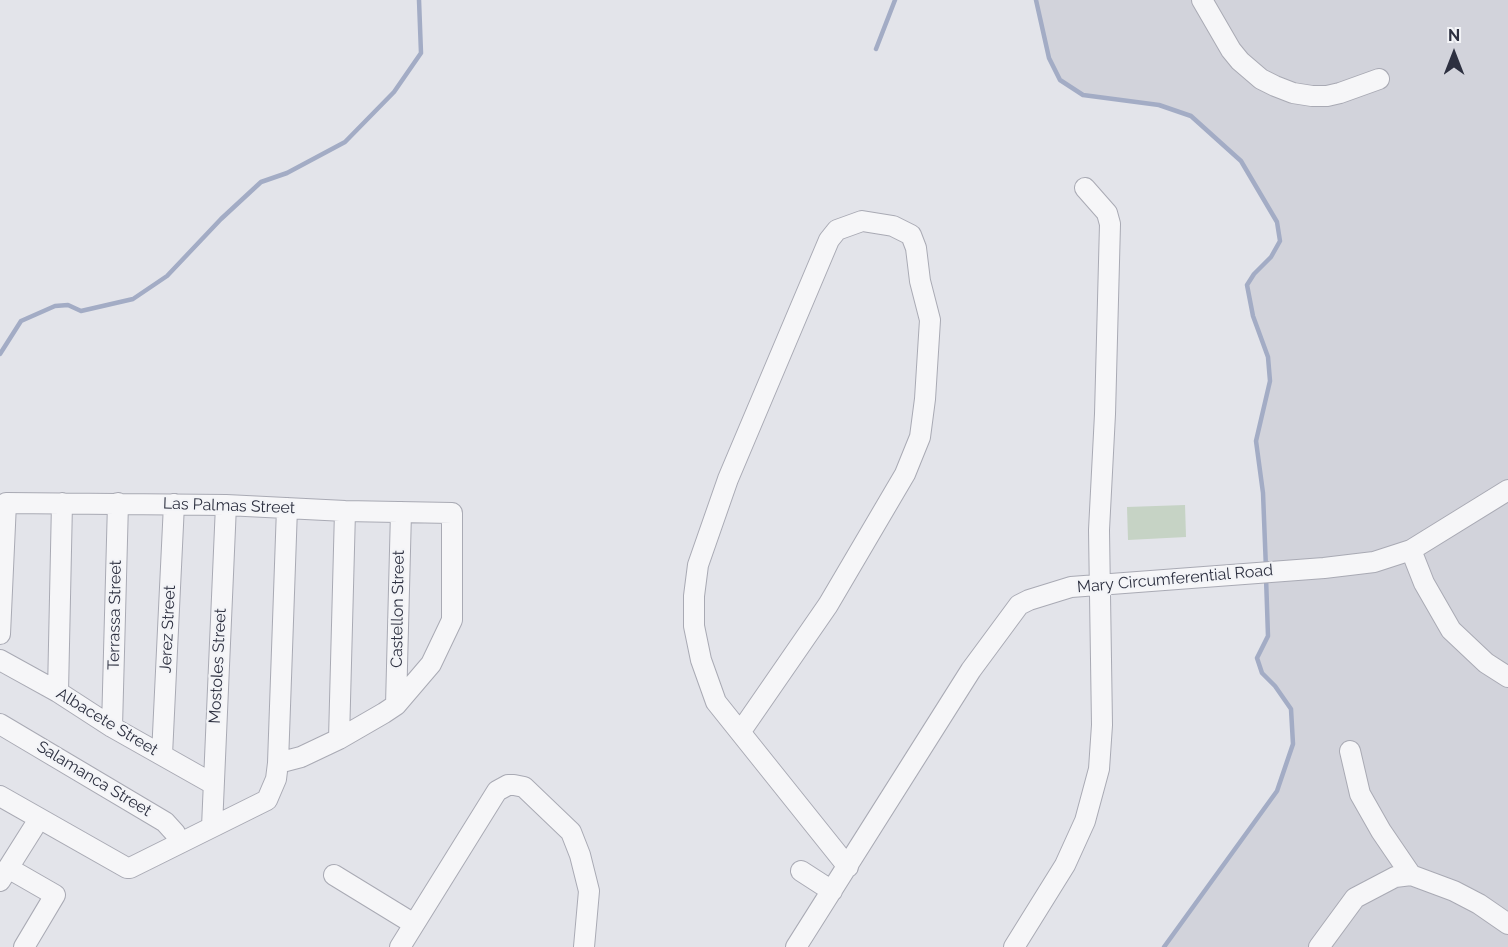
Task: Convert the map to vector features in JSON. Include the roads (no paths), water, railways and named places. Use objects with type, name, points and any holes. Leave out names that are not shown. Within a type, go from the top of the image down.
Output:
[{"type":"street","points":[[1202,0],[1231,50],[1240,61],[1261,79],[1275,86],[1293,93],[1327,96],[1379,79]]},
{"type":"street","points":[[1014,947],[1065,865],[1085,821],[1099,768],[1102,725],[1099,530],[1105,414],[1110,224],[1107,213],[1084,188]]},
{"type":"street","points":[[741,731],[828,604],[905,474],[920,437],[930,320],[920,281],[916,248],[911,235],[893,226],[862,221],[837,230],[829,240],[728,479],[698,565],[694,596],[694,626],[701,660],[716,702],[848,867]]},
{"type":"street","name":"Mary Circumferential Road","points":[[796,947],[971,670],[1019,605],[1050,592],[1071,587],[1351,566],[1411,550],[1508,490]]},
{"type":"street","name":"Las Palmas Street","points":[[0,634],[6,503],[226,505],[452,513],[452,620],[431,664],[396,705]]},
{"type":"street","points":[[58,692],[62,503]]},
{"type":"street","name":"Terrassa Street","points":[[112,727],[118,503]]},
{"type":"street","name":"Jerez Street","points":[[162,755],[174,504]]},
{"type":"street","name":"Mostoles Street","points":[[212,827],[226,505]]},
{"type":"street","points":[[0,796],[127,868],[267,800],[276,779],[278,764],[287,508]]},
{"type":"street","points":[[339,739],[345,511]]},
{"type":"street","name":"Castellon Street","points":[[396,705],[401,512]]},
{"type":"street","points":[[1411,550],[1424,584],[1451,630],[1480,657],[1508,677]]},
{"type":"street","name":"Albacete Street","points":[[0,660],[213,784]]},
{"type":"street","points":[[278,764],[301,757],[339,739],[396,705]]},
{"type":"street","name":"Salamanca Street","points":[[0,724],[165,822],[175,833],[179,843]]},
{"type":"street","points":[[1350,751],[1360,794],[1381,831],[1411,875]]},
{"type":"street","points":[[400,947],[498,791],[508,785],[524,787],[571,832],[580,855],[589,891],[584,947]]},
{"type":"street","points":[[24,947],[55,895],[4,874],[39,819]]},
{"type":"street","points":[[801,871],[832,891]]},
{"type":"street","points":[[334,875],[414,924]]},
{"type":"street","points":[[1318,947],[1355,898],[1395,878],[1411,875],[1454,891],[1479,904],[1508,924]]},
{"type":"waterway","points":[[0,354],[21,321],[55,306],[68,305],[81,311],[133,299],[167,276],[221,219],[261,182],[287,173],[345,142],[394,92],[421,53],[419,0]]},
{"type":"waterway","points":[[876,49],[895,0]]},
{"type":"waterway","points":[[1036,0],[1049,58],[1060,80],[1083,95],[1159,105],[1191,116],[1241,161],[1277,222],[1280,241],[1271,257],[1254,274],[1247,285],[1253,316],[1268,357],[1270,381],[1256,441],[1263,493],[1266,569]]},
{"type":"waterway","points":[[1164,947],[1277,791],[1293,744],[1291,709],[1275,686],[1262,673],[1257,658],[1268,636],[1266,577]]}]
